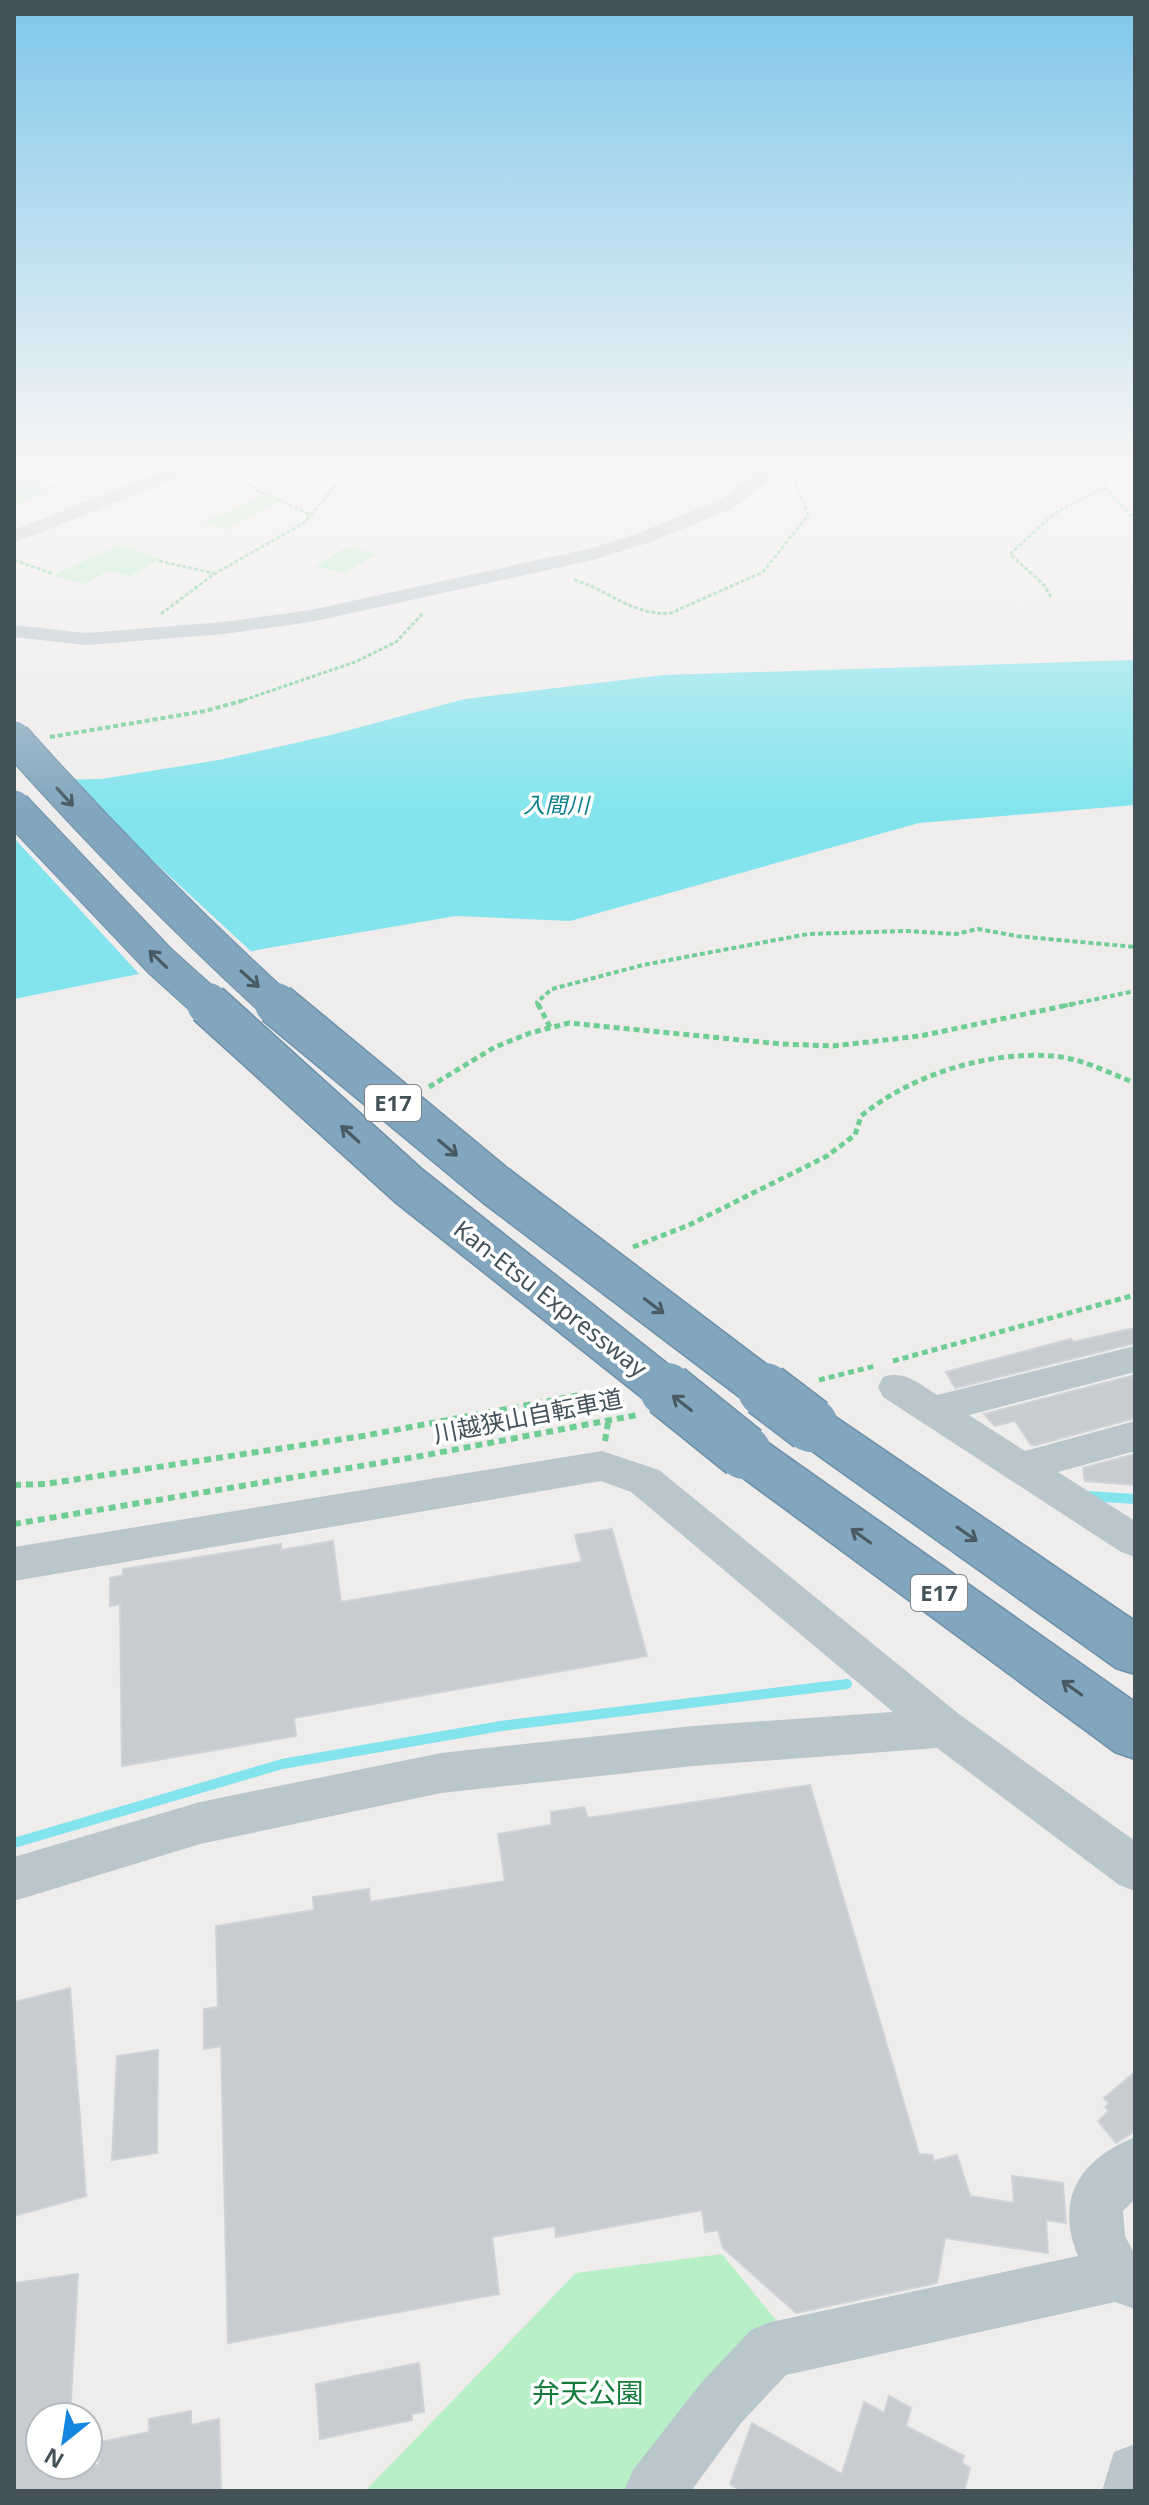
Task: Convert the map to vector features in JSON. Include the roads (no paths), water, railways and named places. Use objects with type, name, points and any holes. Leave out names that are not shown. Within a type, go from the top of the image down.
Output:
[{"type":"highway","name":"E17","points":[[30,738],[61,794],[133,870],[329,1050],[463,1161],[810,1404],[1135,1651]]},
{"type":"highway","name":"Kan-Etsu Expressway","points":[[14,807],[160,961],[397,1176],[744,1452],[1135,1734]]},
{"type":"street","points":[[14,631],[86,639],[259,624],[487,578]]},
{"type":"street","points":[[935,1410],[1135,1359]]},
{"type":"street","points":[[896,1387],[1135,1541]]},
{"type":"street","points":[[1019,1467],[1135,1436]]},
{"type":"street","points":[[14,1564],[602,1466],[645,1481],[944,1728],[1135,1869]]},
{"type":"street","points":[[14,1879],[200,1823],[441,1773],[693,1746],[944,1728]]},
{"type":"street","points":[[654,2491],[721,2403],[771,2350],[1125,2278],[1098,2239],[1095,2200],[1135,2163]]},
{"type":"street","points":[[1132,2491],[1135,2473]]},
{"type":"water","name":"入間川","points":[[1135,660],[1135,805],[919,823],[570,921],[456,916],[268,948],[14,999],[14,780],[101,779],[219,760],[331,735],[465,699],[664,675]]},
{"type":"waterway","points":[[1088,1496],[1135,1499]]},
{"type":"waterway","points":[[14,1843],[282,1764],[501,1726],[847,1684]]},
{"type":"park label","name":"弁天公園","points":[[588,2393]]}]
